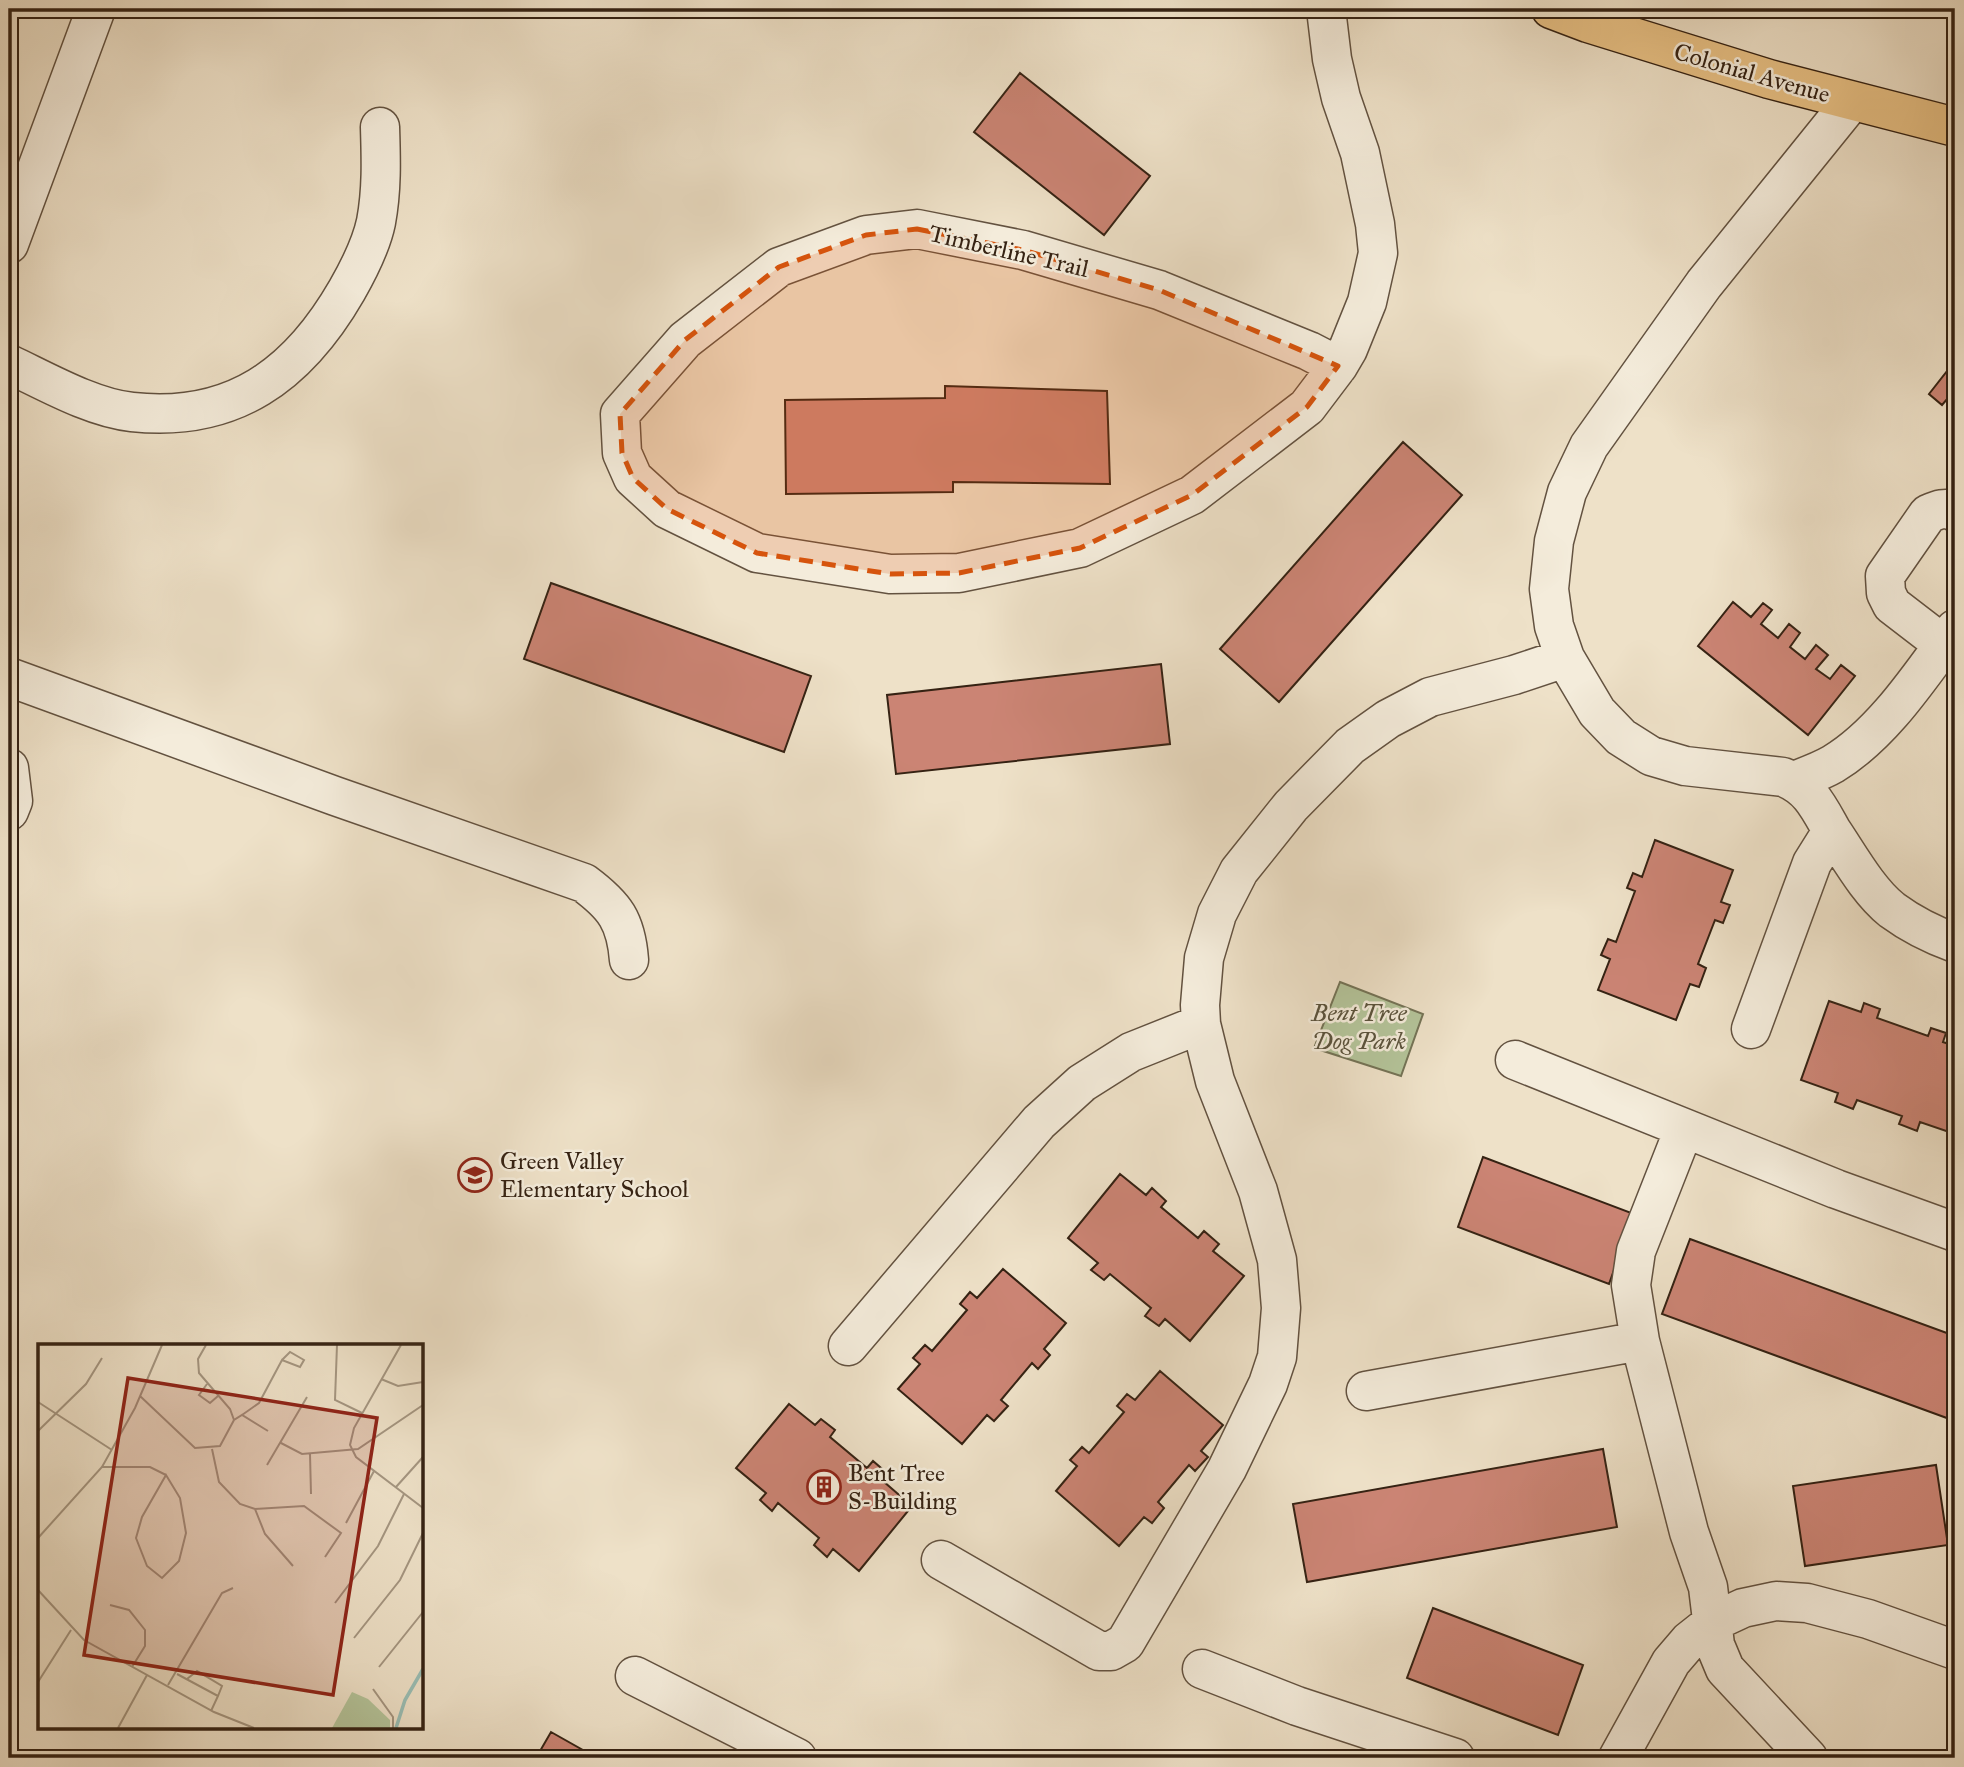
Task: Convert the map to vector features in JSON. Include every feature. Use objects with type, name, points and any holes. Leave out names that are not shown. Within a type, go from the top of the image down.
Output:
[{"type":"main road","name":"Colonial Avenue","points":[[1551,9],[1769,79],[1955,127]]},
{"type":"street","points":[[9,244],[96,9]]},
{"type":"street","name":"Timberline Trail","points":[[1326,9],[1332,59],[1341,98],[1360,153],[1375,224],[1378,253],[1367,302],[1348,349],[1338,366],[1307,407],[1192,495],[1080,548],[959,573],[890,575],[757,554],[667,509],[633,478],[622,453],[620,414],[685,340],[779,267],[866,235],[918,229],[1023,250],[1159,290],[1309,351],[1338,366]]},
{"type":"street","points":[[1852,102],[1704,284],[1589,446],[1567,492],[1554,541],[1549,589],[1554,626],[1565,658],[1597,712],[1621,737],[1651,756],[1685,766],[1783,777],[1794,781],[1807,791],[1817,804],[1867,882],[1891,909],[1934,935],[1955,943]]},
{"type":"street","points":[[9,364],[97,404],[129,412],[171,414],[211,408],[243,397],[281,372],[313,340],[335,311],[361,265],[376,224],[382,172],[380,127]]},
{"type":"street","points":[[1794,781],[1832,765],[1867,740],[1949,637],[1892,605],[1886,593],[1885,576],[1928,514],[1938,509],[1952,509],[1955,512]]},
{"type":"street","points":[[941,1560],[1099,1651],[1111,1651],[1125,1643],[1227,1469],[1268,1384],[1277,1357],[1281,1308],[1277,1260],[1261,1202],[1215,1081],[1201,1024],[1204,958],[1217,914],[1239,871],[1291,806],[1350,746],[1388,719],[1430,697],[1514,675],[1565,658]]},
{"type":"street","points":[[9,677],[584,883],[606,899],[618,915],[627,939],[629,960]]},
{"type":"street","points":[[9,768],[13,801],[9,811]]},
{"type":"street","points":[[1751,1029],[1812,863],[1832,831]]},
{"type":"street","points":[[848,1346],[1048,1114],[1082,1083],[1131,1052],[1201,1024]]},
{"type":"street","points":[[1515,1060],[1836,1189],[1955,1232]]},
{"type":"street","points":[[1684,1129],[1636,1251],[1631,1285],[1640,1341],[1689,1532],[1708,1587],[1716,1645],[1725,1669],[1808,1758]]},
{"type":"street","points":[[1366,1391],[1640,1341]]},
{"type":"street","points":[[1618,1758],[1671,1662],[1689,1641],[1713,1622],[1744,1608],[1776,1601],[1807,1604],[1868,1619],[1955,1650]]},
{"type":"street","points":[[1202,1669],[1297,1706],[1455,1758]]},
{"type":"street","points":[[635,1676],[797,1758]]},
{"type":"highlighted area","points":[[917,229],[1023,250],[1159,290],[1338,366],[1307,407],[1192,495],[1080,548],[959,573],[890,574],[757,553],[667,509],[633,478],[622,453],[620,414],[685,340],[779,267],[866,235]]},
{"type":"green space","name":"Bent Tree Dog Park","points":[[1340,982],[1423,1014],[1401,1076],[1314,1048]]},
{"type":"building","points":[[1020,73],[1150,176],[1104,235],[974,132]]},
{"type":"building","points":[[1955,361],[1955,392],[1942,405],[1929,394]]},
{"type":"building","points":[[945,386],[1107,391],[1110,484],[953,482],[953,492],[786,494],[785,400],[945,398]]},
{"type":"building","points":[[1403,442],[1462,495],[1279,702],[1220,649]]},
{"type":"building","points":[[551,583],[811,676],[784,752],[524,659]]},
{"type":"building","points":[[1733,602],[1751,617],[1763,603],[1772,610],[1761,624],[1778,638],[1789,624],[1800,633],[1790,647],[1805,659],[1816,645],[1828,655],[1816,669],[1830,679],[1841,665],[1855,676],[1808,735],[1698,646]]},
{"type":"building","points":[[1161,664],[1170,744],[896,774],[887,695]]},
{"type":"building","points":[[1655,840],[1733,870],[1721,902],[1730,905],[1723,923],[1715,920],[1698,964],[1706,968],[1699,987],[1690,984],[1676,1020],[1598,990],[1610,959],[1601,955],[1608,939],[1616,942],[1635,891],[1627,888],[1633,873],[1642,877]]},
{"type":"building","points":[[1829,1001],[1861,1012],[1864,1003],[1880,1009],[1877,1018],[1928,1036],[1931,1028],[1946,1033],[1943,1042],[1955,1046],[1955,1124],[1952,1133],[1920,1122],[1917,1131],[1899,1124],[1902,1116],[1857,1100],[1853,1109],[1835,1102],[1838,1093],[1801,1080]]},
{"type":"building","points":[[1483,1157],[1634,1214],[1609,1284],[1458,1227]]},
{"type":"building","points":[[1120,1174],[1146,1195],[1152,1188],[1166,1201],[1161,1207],[1198,1238],[1204,1231],[1219,1244],[1213,1251],[1244,1276],[1190,1341],[1165,1319],[1159,1326],[1145,1316],[1151,1308],[1110,1274],[1104,1280],[1091,1270],[1098,1263],[1068,1238]]},
{"type":"building","points":[[1690,1239],[1955,1336],[1955,1421],[1662,1314]]},
{"type":"building","points":[[1003,1269],[1066,1323],[1044,1349],[1050,1355],[1038,1369],[1032,1363],[1001,1400],[1008,1406],[994,1421],[987,1415],[962,1444],[898,1389],[920,1364],[913,1358],[925,1345],[932,1351],[967,1310],[960,1304],[970,1292],[977,1298]]},
{"type":"building","points":[[1160,1371],[1223,1425],[1201,1451],[1208,1457],[1195,1471],[1189,1465],[1158,1502],[1164,1508],[1152,1523],[1144,1517],[1119,1546],[1056,1491],[1077,1466],[1070,1460],[1082,1447],[1089,1453],[1124,1412],[1117,1406],[1127,1394],[1135,1400]]},
{"type":"building","name":"Bent Tree S-Building","points":[[789,1404],[815,1425],[821,1419],[835,1430],[830,1437],[867,1468],[873,1461],[888,1474],[883,1481],[912,1506],[859,1571],[833,1549],[827,1557],[814,1545],[819,1538],[778,1503],[772,1511],[760,1500],[766,1493],[736,1468]]},
{"type":"building","points":[[1603,1449],[1617,1527],[1307,1582],[1293,1504]]},
{"type":"building","points":[[1936,1465],[1948,1545],[1805,1566],[1793,1486]]},
{"type":"building","points":[[1433,1608],[1583,1665],[1558,1735],[1407,1678]]},
{"type":"building","points":[[551,1732],[597,1758],[536,1758]]},
{"type":"place","name":"Green Valley Elementary School","points":[[475,1175]]},
{"type":"place","name":"Bent Tree S-Building","points":[[824,1487]]}]
